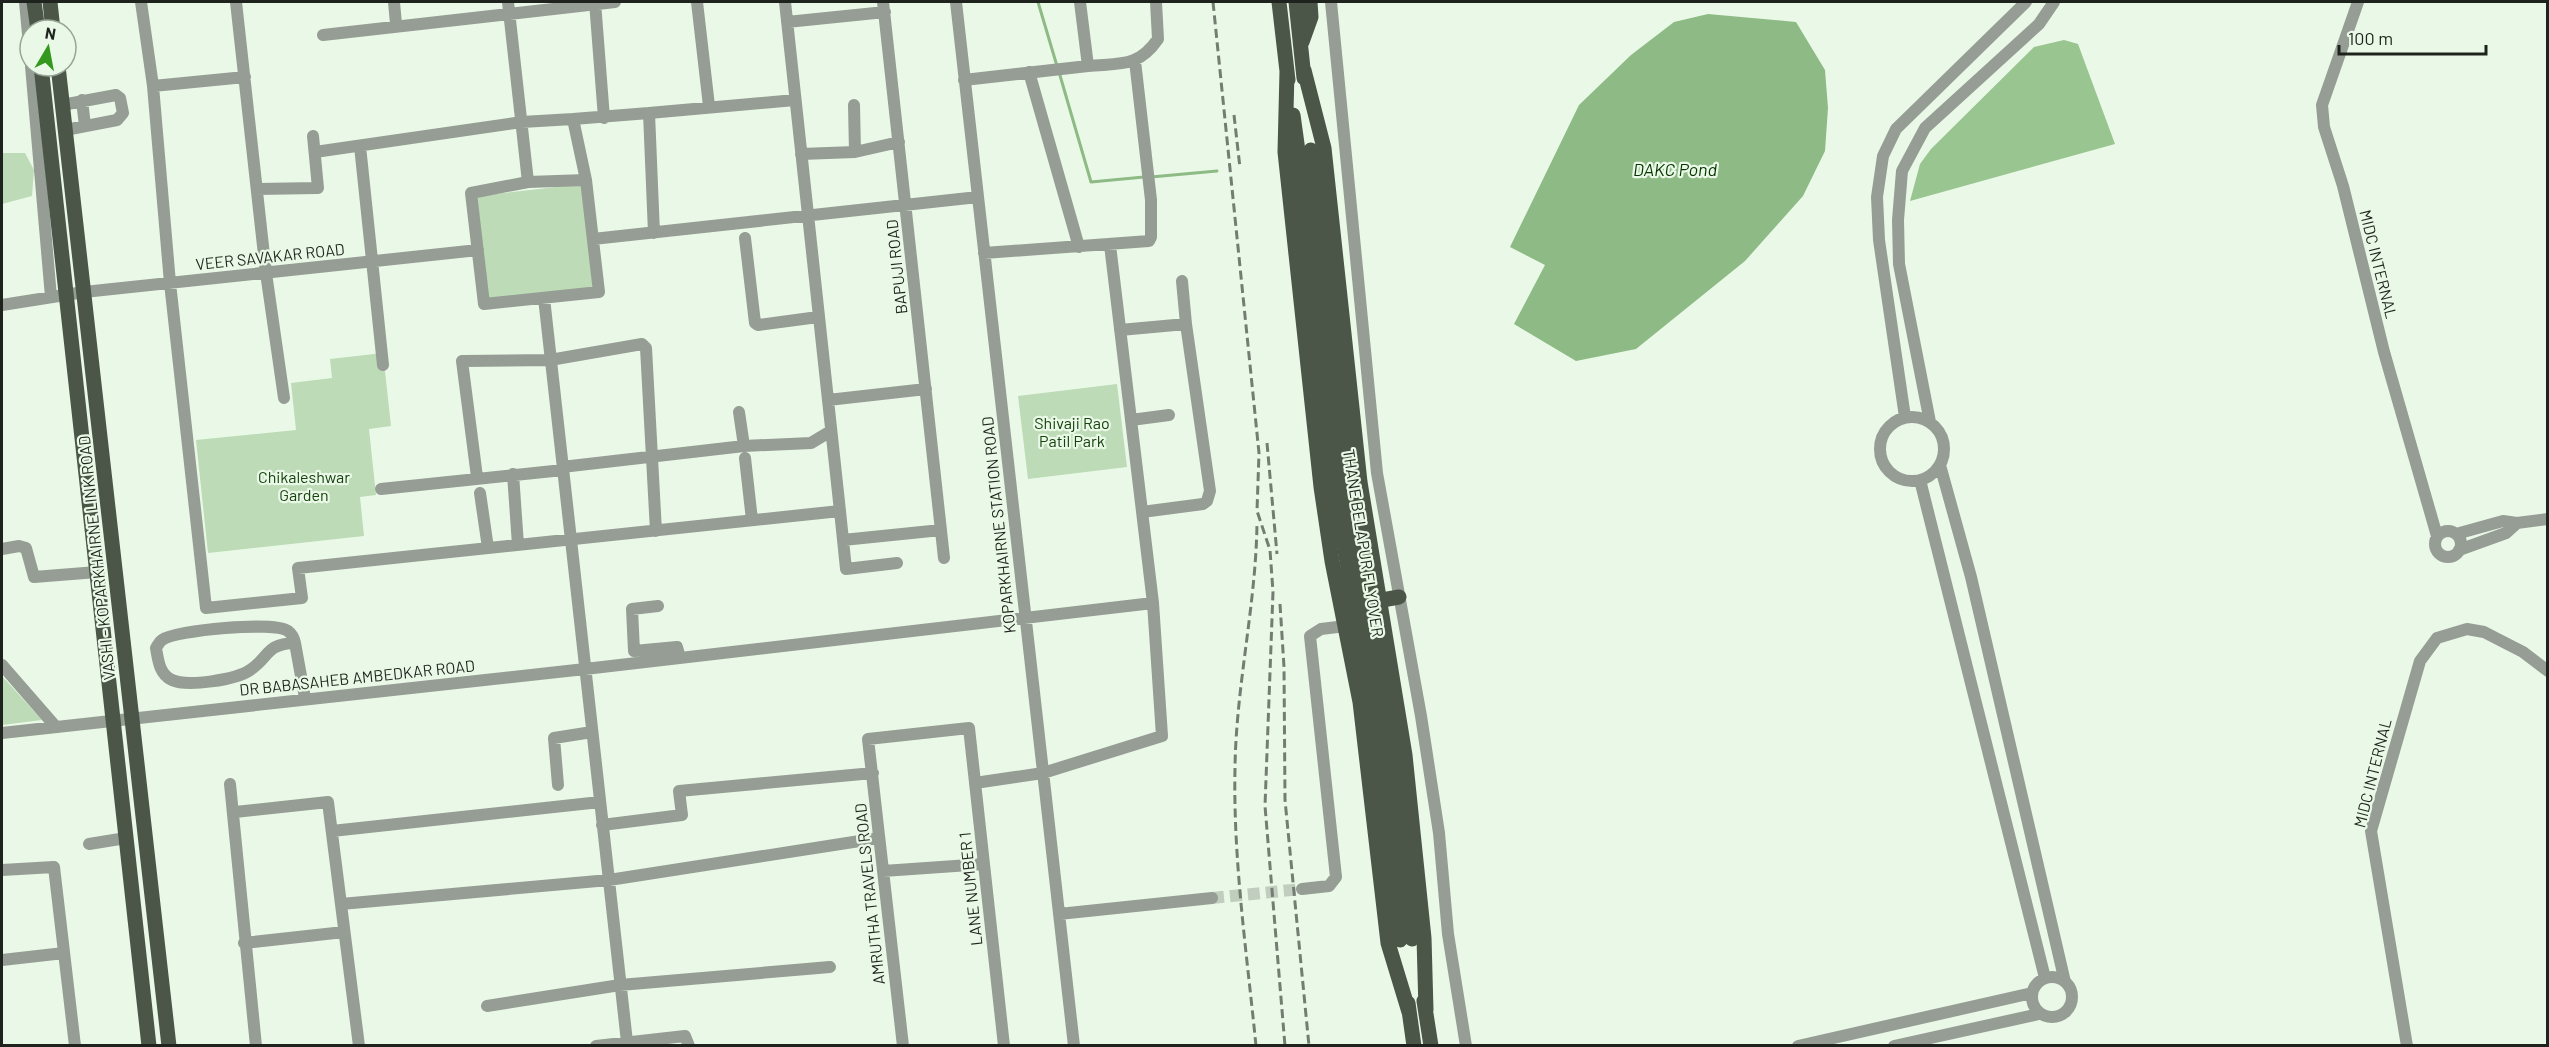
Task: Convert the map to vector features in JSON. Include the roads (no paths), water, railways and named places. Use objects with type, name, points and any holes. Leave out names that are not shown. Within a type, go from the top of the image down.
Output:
[{"type":"main road","points":[[50,2],[52,18]]},
{"type":"main road","points":[[1279,2],[1287,71],[1305,150]]},
{"type":"main road","points":[[1296,2],[1304,70],[1305,150]]},
{"type":"main road","points":[[1301,45],[1311,17],[1310,2]]},
{"type":"main road","points":[[1304,70],[1324,148],[1360,482],[1405,755],[1424,938],[1426,1010],[1431,1046]]},
{"type":"main road","points":[[1287,71],[1285,152],[1321,487],[1368,759],[1388,943],[1409,1012]]},
{"type":"main road","name":"VASHI - KOPARKHAIRNE LINK ROAD","points":[[41,78],[41,118],[58,296],[97,572],[149,1046]]},
{"type":"main road","name":"VASHI - KOPARKHAIRNE LINK ROAD","points":[[58,78],[169,1046]]},
{"type":"main road","points":[[41,118],[63,117]]},
{"type":"main road","name":"THANE BELAPUR FLYOVER","points":[[1305,150],[1334,485],[1380,755],[1406,940]]},
{"type":"main road","points":[[1342,608],[1399,597]]},
{"type":"main road","points":[[1406,940],[1426,1010]]},
{"type":"main road","points":[[1406,940],[1409,1012],[1414,1046]]},
{"type":"street","points":[[141,2],[153,86],[170,283],[206,608],[302,598],[298,568],[840,511]]},
{"type":"street","points":[[236,2],[266,273],[284,398]]},
{"type":"street","points":[[394,2],[396,24]]},
{"type":"street","points":[[595,2],[604,118]]},
{"type":"street","points":[[323,35],[509,7],[615,2]]},
{"type":"street","points":[[697,2],[709,106]]},
{"type":"street","points":[[785,2],[846,568],[897,563]]},
{"type":"street","name":"KOPARKHAIRNE STATION ROAD","points":[[956,2],[1074,1046]]},
{"type":"street","points":[[1080,2],[1082,66]]},
{"type":"street","points":[[964,80],[1135,61],[1143,58],[1158,39],[1156,2]]},
{"type":"street","points":[[1330,2],[1377,473],[1438,833],[1448,934],[1466,1046]]},
{"type":"street","points":[[1905,417],[1879,240],[1877,197],[1883,156],[1896,129],[2026,2]]},
{"type":"street","points":[[1930,422],[1899,264],[1898,220],[1902,171],[1925,128],[2039,24],[2054,2]]},
{"type":"street","name":"MIDC INTERNAL","points":[[2358,2],[2322,105],[2324,127],[2343,186],[2384,352],[2437,536]]},
{"type":"street","points":[[509,7],[528,182]]},
{"type":"street","points":[[787,22],[884,7]]},
{"type":"street","name":"BAPUJI ROAD","points":[[884,7],[944,558]]},
{"type":"street","points":[[984,254],[1149,241],[1152,237],[1150,200],[1135,61]]},
{"type":"street","points":[[1029,72],[1079,247]]},
{"type":"street","points":[[153,86],[245,77]]},
{"type":"street","points":[[33,78],[41,118]]},
{"type":"street","points":[[116,95],[120,98],[123,113],[117,120],[85,126],[63,117],[82,100],[116,95]]},
{"type":"street","points":[[82,100],[85,126]]},
{"type":"street","points":[[315,153],[522,122],[604,118],[709,106],[795,100]]},
{"type":"street","points":[[854,105],[855,152]]},
{"type":"street","points":[[650,113],[654,232]]},
{"type":"street","points":[[573,119],[586,180],[599,292],[484,304],[471,193],[528,182],[586,180]]},
{"type":"street","points":[[257,189],[318,188],[313,136]]},
{"type":"street","points":[[801,154],[855,152],[899,142]]},
{"type":"street","points":[[360,146],[383,364]]},
{"type":"street","points":[[593,239],[978,197]]},
{"type":"street","points":[[745,238],[755,323],[758,325],[818,317]]},
{"type":"street","points":[[975,783],[1043,773],[1162,736],[1153,603],[1110,245]]},
{"type":"street","name":"VEER SAVAKAR ROAD","points":[[2,305],[84,292],[478,250]]},
{"type":"street","points":[[1142,512],[1203,504],[1209,496],[1182,281]]},
{"type":"street","points":[[544,298],[627,1042]]},
{"type":"street","points":[[1120,330],[1186,324]]},
{"type":"street","points":[[477,477],[462,361],[550,360],[639,343],[645,345],[654,455],[656,531]]},
{"type":"street","points":[[828,400],[926,389]]},
{"type":"street","points":[[739,412],[752,520]]},
{"type":"street","points":[[1131,420],[1168,415]]},
{"type":"street","points":[[1894,1046],[2039,1014],[2058,1016],[2069,1008],[2072,996],[2065,982],[1971,577],[1940,465],[1945,446],[1937,428],[1930,422],[1914,417],[1905,417],[1888,428],[1883,436],[1881,454],[1883,462],[1902,479],[1920,480],[1928,477],[1940,465]]},
{"type":"street","points":[[381,489],[654,455],[745,452],[811,443],[831,431]]},
{"type":"street","points":[[513,474],[518,545]]},
{"type":"street","points":[[1920,480],[2045,978]]},
{"type":"street","points":[[480,493],[488,548]]},
{"type":"street","points":[[2517,523],[2506,533],[2459,550],[2449,557],[2441,555],[2434,544],[2437,536],[2444,531],[2456,534],[2503,521],[2517,523],[2547,519]]},
{"type":"street","points":[[843,540],[941,530]]},
{"type":"street","points":[[2456,534],[2460,542],[2459,550]]},
{"type":"street","points":[[2,549],[19,546],[26,548],[34,577],[97,572]]},
{"type":"street","name":"DR BABASAHEB AMBEDKAR ROAD","points":[[2,733],[585,669],[635,659],[680,658],[1153,603]]},
{"type":"street","points":[[635,659],[632,609],[658,606]]},
{"type":"street","points":[[1302,889],[1329,886],[1336,877],[1310,636],[1321,629],[1345,627],[1402,615]]},
{"type":"street","points":[[295,643],[281,643],[269,648],[248,672],[196,683],[171,680],[160,668],[156,648],[162,639],[189,632],[261,626],[287,629],[295,643],[305,698]]},
{"type":"street","name":"MIDC INTERNAL","points":[[2407,1046],[2371,831],[2420,661],[2437,638],[2467,629],[2484,632],[2523,652],[2547,671]]},
{"type":"street","points":[[2,665],[56,727]]},
{"type":"street","name":"AMRUTHA TRAVELS ROAD","points":[[903,1046],[868,739],[969,728]]},
{"type":"street","name":"LANE NUMBER 1","points":[[969,728],[1004,1046]]},
{"type":"street","points":[[558,784],[554,738],[592,732]]},
{"type":"street","points":[[602,825],[682,815],[679,791],[873,773]]},
{"type":"street","points":[[230,784],[235,812],[244,943],[256,1046]]},
{"type":"street","points":[[235,812],[328,802],[359,1046]]},
{"type":"street","points":[[332,831],[600,802]]},
{"type":"street","points":[[89,844],[126,838]]},
{"type":"street","points":[[341,904],[609,880],[879,838]]},
{"type":"street","points":[[883,871],[984,864]]},
{"type":"street","points":[[2,870],[54,867],[75,1046]]},
{"type":"street","points":[[1059,914],[1212,898]]},
{"type":"street","points":[[244,943],[344,932]]},
{"type":"street","points":[[2,960],[64,953]]},
{"type":"street","points":[[487,1006],[620,985],[830,967]]},
{"type":"street","points":[[2039,1014],[2032,1003],[2034,986],[2045,978],[2056,977],[2065,982]]},
{"type":"street","points":[[1798,1046],[2032,993]]},
{"type":"street","points":[[596,1046],[685,1036],[689,1046]]},
{"type":"water","name":"DAKC Pond","points":[[1708,14],[1796,22],[1825,70],[1828,108],[1825,151],[1803,196],[1745,261],[1636,349],[1576,361],[1514,324],[1545,265],[1510,247],[1579,105],[1631,55],[1674,22]]},
{"type":"waterway","points":[[1038,2],[1057,66]]},
{"type":"waterway","points":[[1059,72],[1091,182],[1144,177]]},
{"type":"waterway","points":[[1151,177],[1217,171]]},
{"type":"tunnel","points":[[1212,898],[1302,889]]},
{"type":"railway","points":[[1213,2],[1259,453],[1257,511],[1270,550],[1273,592],[1265,806],[1285,1046]]},
{"type":"railway","points":[[1234,115],[1240,168]]},
{"type":"railway","points":[[1267,443],[1277,554]]},
{"type":"railway","points":[[1256,1046],[1238,873],[1235,768],[1257,523]]},
{"type":"railway","points":[[1280,604],[1284,667],[1285,800],[1309,1046]]},
{"type":"park label","name":"Shivaji Rao Patil Park","points":[[1072,431]]},
{"type":"park label","name":"Chikaleshwar Garden","points":[[304,485]]}]
